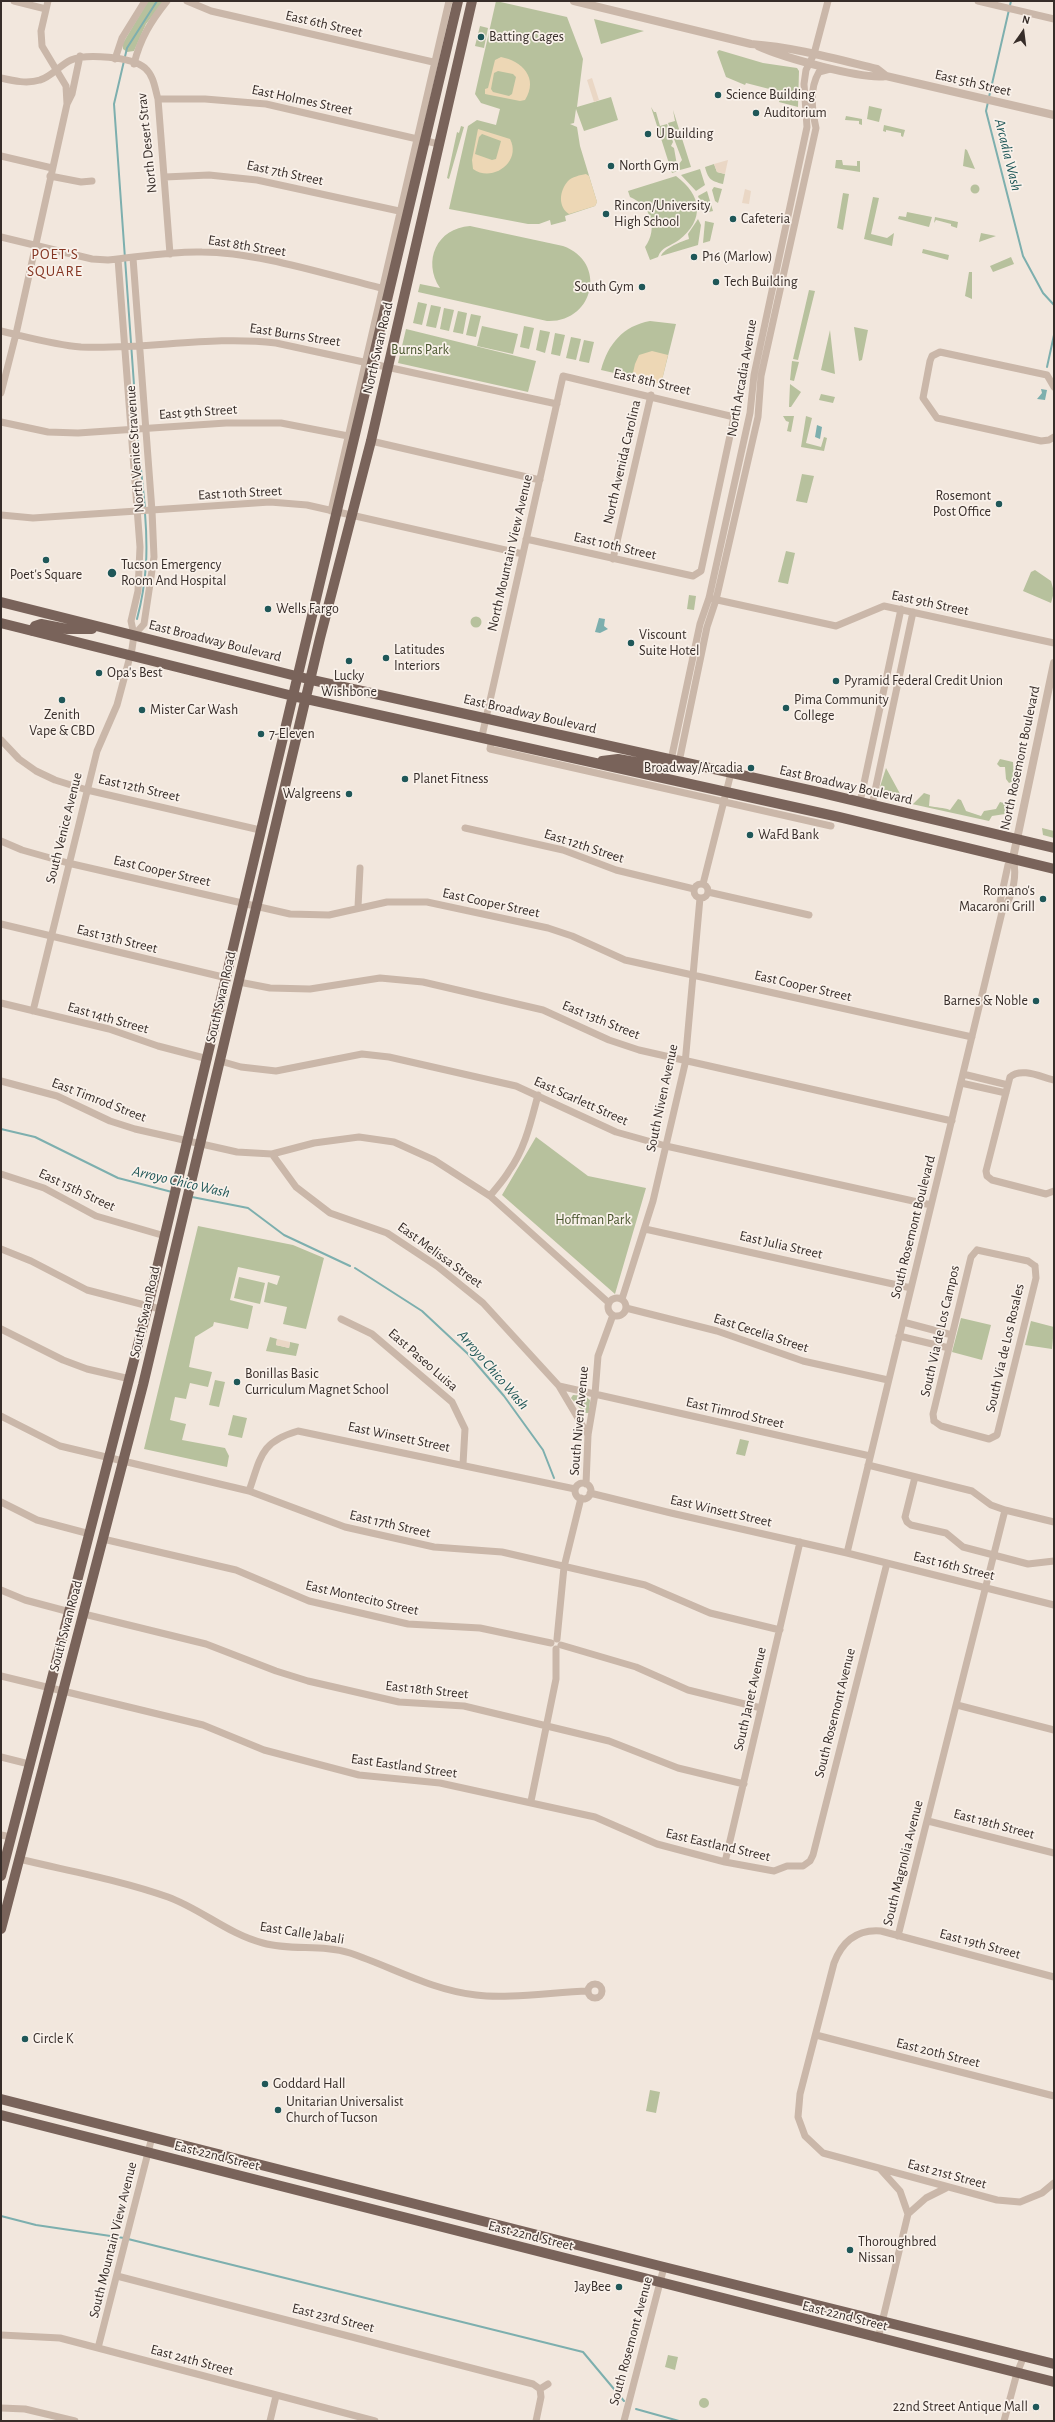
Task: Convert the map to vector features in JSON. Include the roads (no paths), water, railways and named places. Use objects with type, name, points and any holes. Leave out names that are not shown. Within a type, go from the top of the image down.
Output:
[{"type":"main road","name":"North Swan Road","points":[[293,696],[420,139],[458,1]]},
{"type":"main road","name":"North Swan Road","points":[[306,699],[371,441],[472,1]]},
{"type":"main road","name":"East Broadway Boulevard","points":[[1,602],[312,680],[860,802],[1054,848]]},
{"type":"main road","points":[[1,623],[293,696],[594,762],[726,796],[1013,858],[1054,869]]},
{"type":"main road","points":[[32,631],[35,626],[41,624],[67,629],[106,628]]},
{"type":"main road","name":"South Swan Road","points":[[1,1876],[130,1379],[208,1059],[260,830],[293,696]]},
{"type":"main road","name":"South Swan Road","points":[[1,1929],[3,1911],[19,1859],[103,1539],[200,1145],[306,699]]},
{"type":"main road","points":[[594,762],[618,759],[673,768],[675,761]]},
{"type":"main road","name":"East 22nd Street","points":[[1,2099],[882,2322],[1054,2364]]},
{"type":"main road","name":"East 22nd Street","points":[[1,2115],[878,2339],[1054,2382]]},
{"type":"main road","points":[[281,2187],[285,2171]]},
{"type":"main road","points":[[471,2235],[475,2219]]},
{"type":"street","points":[[14,1],[46,9]]},
{"type":"street","points":[[48,1],[41,31],[42,46],[66,86],[67,104]]},
{"type":"street","points":[[115,59],[122,38],[145,1]]},
{"type":"street","points":[[1,78],[29,82],[42,79],[56,69],[80,56],[88,55],[115,59],[134,64],[139,45],[148,25],[167,1]]},
{"type":"street","name":"East 6th Street","points":[[186,1],[211,12],[433,62]]},
{"type":"street","name":"North Swan Road","points":[[335,512],[348,436],[369,362],[382,288],[399,211],[420,139],[433,62],[448,1]]},
{"type":"street","name":"East 5th Street","points":[[574,1],[752,44],[779,46],[877,69],[886,76]]},
{"type":"street","name":"North Arcadia Avenue","points":[[675,761],[691,702],[713,599],[723,534],[750,414],[754,375],[807,127],[804,84],[808,62],[814,54],[828,1]]},
{"type":"street","points":[[978,1],[1054,19]]},
{"type":"street","name":"East 5th Street","points":[[752,44],[778,55],[876,78],[886,76],[1054,115]]},
{"type":"street","points":[[1,393],[36,246],[50,176],[67,104],[72,94],[80,56]]},
{"type":"street","name":"North Desert Strav","points":[[134,64],[145,68],[153,81],[158,99],[170,254]]},
{"type":"street","name":"North Arcadia Avenue","points":[[675,761],[684,700],[700,624],[713,599],[731,536],[758,417],[761,376],[816,128],[812,106],[813,90],[819,72],[834,68]]},
{"type":"street","name":"East Holmes Street","points":[[158,99],[205,99],[266,104],[439,144]]},
{"type":"street","points":[[1,156],[52,168]]},
{"type":"street","points":[[798,173],[806,174]]},
{"type":"street","name":"East 7th Street","points":[[165,177],[209,175],[257,180],[399,211]]},
{"type":"street","points":[[50,176],[81,182],[92,181]]},
{"type":"street","name":"East 8th Street","points":[[1,237],[92,259],[118,259],[202,252],[254,258],[382,288]]},
{"type":"street","name":"North Venice Stravenue","points":[[133,258],[152,511],[154,557],[149,600],[144,624],[134,635]]},
{"type":"street","name":"North Venice Stravenue","points":[[118,259],[140,564],[131,621],[134,635],[130,655]]},
{"type":"street","name":"East Burns Street","points":[[1,331],[80,347],[247,339],[276,343],[369,362],[556,404]]},
{"type":"street","points":[[1053,440],[1041,441],[937,418],[923,396],[930,361],[932,356],[940,352],[1047,375],[1054,387]]},
{"type":"street","name":"East 8th Street","points":[[563,376],[651,395],[734,417],[701,571],[698,575]]},
{"type":"street","name":"North Mountain View Avenue","points":[[487,738],[486,718],[563,376]]},
{"type":"street","name":"North Avenida Carolina","points":[[614,559],[651,395]]},
{"type":"street","name":"East 9th Street","points":[[1,422],[48,432],[78,433],[250,422],[281,423],[348,436]]},
{"type":"street","points":[[371,441],[540,480]]},
{"type":"street","points":[[733,489],[741,491]]},
{"type":"street","name":"East 10th Street","points":[[1,515],[33,518],[270,502],[307,505],[523,554]]},
{"type":"street","points":[[723,534],[731,536]]},
{"type":"street","name":"East 10th Street","points":[[526,539],[693,576],[698,575]]},
{"type":"street","name":"East 9th Street","points":[[713,599],[836,626],[884,606],[1054,643]]},
{"type":"street","points":[[860,802],[901,609]]},
{"type":"street","points":[[872,805],[913,612]]},
{"type":"street","name":"South Venice Avenue","points":[[33,1011],[68,863],[97,751],[117,705],[130,655]]},
{"type":"street","name":"North Rosemont Boulevard","points":[[1013,858],[1054,663]]},
{"type":"street","points":[[684,700],[691,702]]},
{"type":"street","points":[[487,738],[490,749],[726,796],[831,826]]},
{"type":"street","name":"East 12th Street","points":[[1,740],[19,759],[36,771],[55,780],[87,790],[260,830]]},
{"type":"street","points":[[703,884],[731,773]]},
{"type":"street","name":"East 12th Street","points":[[465,828],[563,850],[616,870],[694,889]]},
{"type":"street","name":"East Cooper Street","points":[[1,841],[22,850],[68,863],[290,914],[330,915],[358,907],[386,902],[427,902],[548,928],[572,936],[625,960],[972,1037]]},
{"type":"street","name":"South Rosemont Boulevard","points":[[847,1553],[1003,908],[1008,902],[1016,869],[1013,858]]},
{"type":"street","points":[[358,907],[360,868]]},
{"type":"street","points":[[703,884],[707,886],[708,892],[705,897],[700,898],[695,894],[694,889],[696,885],[703,884]]},
{"type":"street","points":[[708,892],[809,915]]},
{"type":"street","name":"South Niven Avenue","points":[[622,1299],[646,1229],[686,1061],[700,898]]},
{"type":"street","name":"East 13th Street","points":[[1,924],[227,978]]},
{"type":"street","name":"East 13th Street","points":[[239,982],[270,988],[286,989],[310,989],[380,978],[424,982],[543,1010],[624,1045],[686,1061],[952,1121]]},
{"type":"street","name":"East 14th Street","points":[[1,1003],[109,1029],[158,1046],[208,1059]]},
{"type":"street","name":"East Scarlett Street","points":[[220,1061],[241,1067],[276,1071],[362,1054],[389,1057],[516,1086],[616,1132],[666,1146],[931,1205]]},
{"type":"street","points":[[1054,1080],[1020,1072],[1015,1073],[1010,1077],[986,1171],[987,1176],[992,1180],[1046,1194],[1054,1191]]},
{"type":"street","points":[[963,1074],[1008,1085]]},
{"type":"street","name":"East Timrod Street","points":[[1,1081],[57,1096],[110,1120],[135,1129],[187,1142]]},
{"type":"street","points":[[961,1083],[1006,1093]]},
{"type":"street","points":[[490,1196],[512,1166],[525,1140],[538,1095]]},
{"type":"street","points":[[187,1142],[236,1152],[272,1154],[314,1143],[360,1137],[394,1142],[434,1160],[490,1196],[609,1303]]},
{"type":"street","name":"East Melissa Street","points":[[272,1154],[296,1186],[330,1213],[387,1233],[443,1270],[483,1303],[559,1386],[588,1435]]},
{"type":"street","name":"East 15th Street","points":[[1,1174],[44,1188],[96,1216],[164,1236]]},
{"type":"street","name":"East Julia Street","points":[[646,1229],[911,1288]]},
{"type":"street","name":"South Via de Los Campos","points":[[932,1422],[971,1257],[975,1248],[1038,1264]]},
{"type":"street","points":[[1,1249],[32,1261],[87,1290],[160,1309]]},
{"type":"street","name":"South Via de Los Rosales","points":[[932,1422],[940,1426],[984,1438],[996,1438],[1036,1278],[1038,1264]]},
{"type":"street","points":[[615,1298],[622,1299],[626,1308],[620,1316],[613,1315],[608,1309],[609,1303],[615,1298]]},
{"type":"street","name":"East Cecelia Street","points":[[626,1308],[717,1331],[803,1361],[888,1380]]},
{"type":"street","name":"South Niven Avenue","points":[[586,1484],[588,1435],[595,1394],[598,1356],[613,1315]]},
{"type":"street","name":"East Paseo Luisa","points":[[342,1319],[372,1334],[452,1402],[465,1429],[463,1464]]},
{"type":"street","points":[[903,1322],[952,1335]]},
{"type":"street","points":[[1,1329],[63,1360],[87,1369],[130,1379]]},
{"type":"street","points":[[900,1336],[949,1348]]},
{"type":"street","points":[[559,1386],[595,1394]]},
{"type":"street","name":"East Timrod Street","points":[[595,1394],[870,1456]]},
{"type":"street","name":"East 17th Street","points":[[1,1416],[60,1446],[249,1491],[345,1527],[434,1547],[502,1552],[645,1584],[710,1613],[780,1630]]},
{"type":"street","name":"East Winsett Street","points":[[249,1491],[262,1454],[271,1442],[281,1436],[298,1431],[463,1464],[575,1489]]},
{"type":"street","points":[[868,1466],[972,1491],[991,1505],[1054,1522]]},
{"type":"street","points":[[915,1477],[905,1517],[907,1522],[946,1534],[963,1547],[1034,1565],[1054,1561]]},
{"type":"street","points":[[579,1484],[586,1484],[590,1488],[590,1492],[587,1497],[581,1498],[576,1494],[575,1489],[579,1484]]},
{"type":"street","name":"East Winsett Street","points":[[590,1492],[847,1553]]},
{"type":"street","points":[[530,1801],[556,1679],[556,1644],[564,1567],[581,1498]]},
{"type":"street","points":[[1,1502],[38,1520],[90,1534]]},
{"type":"street","name":"South Magnolia Avenue","points":[[881,2170],[823,2153],[805,2136],[798,2117],[800,2094],[834,1964],[839,1952],[846,1942],[865,1931],[881,1931],[898,1936],[1006,1510]]},
{"type":"street","name":"East Montecito Street","points":[[103,1539],[236,1570],[309,1601],[408,1624],[480,1628],[556,1644],[636,1667],[688,1690],[761,1708]]},
{"type":"street","name":"South Janet Avenue","points":[[725,1862],[800,1542]]},
{"type":"street","name":"East 16th Street","points":[[847,1553],[1054,1605]]},
{"type":"street","name":"South Rosemont Avenue","points":[[806,1867],[812,1855],[887,1563]]},
{"type":"street","points":[[1,1590],[25,1600],[70,1612]]},
{"type":"street","name":"East 18th Street","points":[[84,1614],[206,1644],[276,1671],[308,1681],[399,1702],[464,1706],[609,1741],[678,1768],[744,1784]]},
{"type":"street","name":"East Eastland Street","points":[[1,1676],[203,1725],[264,1750],[359,1775],[440,1783],[530,1801],[595,1817],[657,1844],[725,1862],[767,1871],[787,1866],[806,1867]]},
{"type":"street","points":[[957,1705],[1054,1730]]},
{"type":"street","points":[[1,1757],[29,1764]]},
{"type":"street","name":"East 18th Street","points":[[928,1821],[1054,1853]]},
{"type":"street","points":[[1,1835],[11,1838]]},
{"type":"street","name":"East Calle Jabali","points":[[19,1859],[141,1888],[170,1898],[224,1928],[263,1943],[294,1947],[323,1948],[350,1953],[451,1990],[477,1995],[588,1991]]},
{"type":"street","name":"East 19th Street","points":[[898,1936],[1054,1977]]},
{"type":"street","name":"East 20th Street","points":[[816,2035],[1054,2096]]},
{"type":"street","name":"South Mountain View Avenue","points":[[98,2348],[152,2137]]},
{"type":"street","name":"East 21st Street","points":[[881,2170],[997,2200],[1020,2202],[1042,2193],[1054,2183]]},
{"type":"street","name":"East 21st Street","points":[[881,2170],[900,2191],[908,2214]]},
{"type":"street","points":[[878,2339],[908,2214],[926,2198],[946,2188]]},
{"type":"street","name":"South Rosemont Avenue","points":[[624,2421],[664,2267]]},
{"type":"street","name":"East 23rd Street","points":[[117,2276],[533,2384],[540,2389]]},
{"type":"street","name":"East 24th Street","points":[[1,2335],[60,2338],[375,2421]]},
{"type":"street","points":[[1004,2421],[1017,2373],[1024,2356]]},
{"type":"street","points":[[536,2421],[541,2397],[540,2389],[548,2384]]},
{"type":"street","points":[[270,2421],[276,2396]]},
{"type":"street","points":[[1,2408],[25,2409],[75,2421]]},
{"type":"water","points":[[1041,389],[1047,390],[1045,400],[1037,399],[1042,393]]},
{"type":"water","points":[[817,425],[822,427],[820,439],[815,437]]},
{"type":"water","points":[[599,618],[605,619],[604,626],[608,629],[600,633],[595,632]]},
{"type":"waterway","points":[[137,427],[114,104],[127,48],[157,1]]},
{"type":"waterway","name":"Arcadia Wash","points":[[989,97],[1011,1]]},
{"type":"waterway","name":"Arcadia Wash","points":[[988,102],[986,111],[1023,256],[1043,293],[1054,305]]},
{"type":"waterway","points":[[1047,367],[1054,335]]},
{"type":"waterway","points":[[137,431],[145,508]]},
{"type":"waterway","points":[[137,619],[143,592],[146,566],[145,513]]},
{"type":"waterway","name":"Arroyo Chico Wash","points":[[1,1129],[35,1137],[118,1178],[172,1192]]},
{"type":"waterway","name":"Arroyo Chico Wash","points":[[192,1197],[248,1208],[284,1235],[350,1266]]},
{"type":"waterway","name":"Arroyo Chico Wash","points":[[355,1268],[422,1311],[468,1354],[504,1396],[543,1450],[554,1478]]},
{"type":"waterway","points":[[1,2216],[36,2225],[124,2238]]},
{"type":"waterway","points":[[128,2239],[583,2352],[624,2401]]},
{"type":"waterway","points":[[636,2409],[679,2421]]},
{"type":"place","name":"Batting Cages","points":[[481,37]]},
{"type":"place","name":"Science Building","points":[[718,95]]},
{"type":"place","name":"Auditorium","points":[[756,113]]},
{"type":"place","name":"U Building","points":[[648,134]]},
{"type":"place","name":"North Gym","points":[[611,166]]},
{"type":"place","name":"Rincon/University High School","points":[[606,214]]},
{"type":"place","name":"Cafeteria","points":[[733,219]]},
{"type":"place","name":"P16 (Marlow)","points":[[694,257]]},
{"type":"place","name":"Tech Building","points":[[716,282]]},
{"type":"place","name":"South Gym","points":[[642,287]]},
{"type":"place","name":"Rosemont Post Office","points":[[999,504]]},
{"type":"place","name":"Poet's Square","points":[[46,560]]},
{"type":"place","name":"Tucson Emergency Room And Hospital","points":[[112,573]]},
{"type":"place","name":"Wells Fargo","points":[[268,609]]},
{"type":"place","name":"Viscount Suite Hotel","points":[[631,643]]},
{"type":"place","name":"Latitudes Interiors","points":[[386,658]]},
{"type":"place","name":"Lucky Wishbone","points":[[349,661]]},
{"type":"place","name":"Opa's Best","points":[[99,673]]},
{"type":"place","name":"Pyramid Federal Credit Union","points":[[836,681]]},
{"type":"place","name":"Zenith Vape & CBD","points":[[62,700]]},
{"type":"place","name":"Pima Community College","points":[[786,708]]},
{"type":"place","name":"Mister Car Wash","points":[[142,710]]},
{"type":"place","name":"7-Eleven","points":[[261,734]]},
{"type":"place","name":"Broadway/Arcadia","points":[[751,768]]},
{"type":"place","name":"Planet Fitness","points":[[405,779]]},
{"type":"place","name":"Walgreens","points":[[349,794]]},
{"type":"place","name":"WaFd Bank","points":[[750,835]]},
{"type":"place","name":"Romano's Macaroni Grill","points":[[1043,899]]},
{"type":"place","name":"Barnes & Noble","points":[[1036,1001]]},
{"type":"place","name":"Bonillas Basic Curriculum Magnet School","points":[[237,1382]]},
{"type":"place","name":"Circle K","points":[[25,2039]]},
{"type":"place","name":"Goddard Hall","points":[[265,2084]]},
{"type":"place","name":"Unitarian Universalist Church of Tucson","points":[[278,2110]]},
{"type":"place","name":"Thoroughbred Nissan","points":[[850,2250]]},
{"type":"place","name":"JayBee","points":[[619,2287]]},
{"type":"place","name":"22nd Street Antique Mall","points":[[1036,2407]]},
{"type":"district","name":"POET'S SQUARE","points":[[55,262]]},
{"type":"park label","name":"Burns Park","points":[[420,350]]},
{"type":"park label","name":"Hoffman Park","points":[[593,1220]]}]
